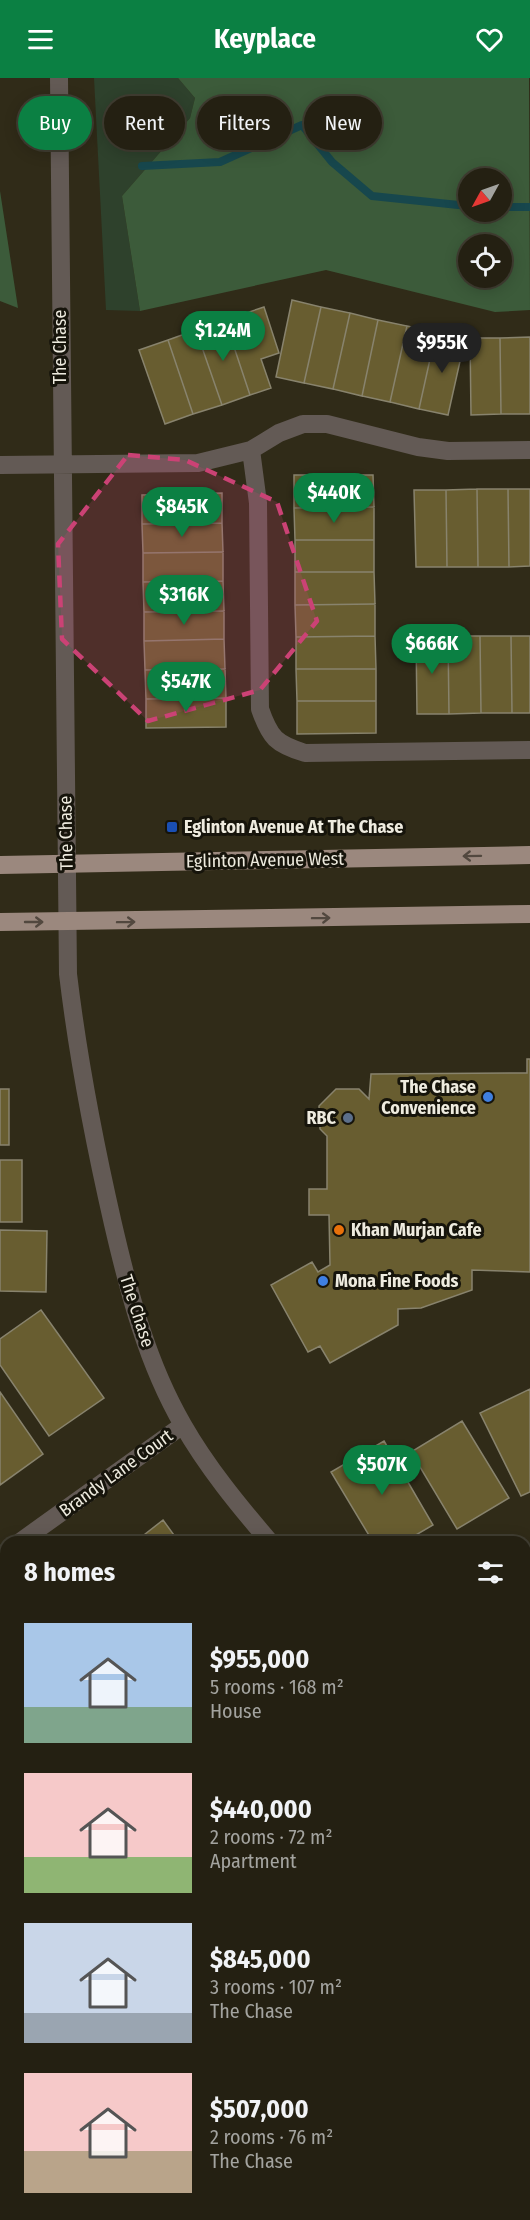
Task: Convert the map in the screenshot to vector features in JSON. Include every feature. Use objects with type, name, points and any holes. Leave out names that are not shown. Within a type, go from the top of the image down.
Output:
[{"type":"main road","name":"Eglinton Avenue West","points":[[0,865],[530,855]]},
{"type":"main road","points":[[0,922],[530,914]]},
{"type":"street","name":"The Chase","points":[[59,78],[61,464],[68,974],[79,1064],[132,1304],[151,1356],[183,1425],[239,1506],[265,1536]]},
{"type":"street","points":[[0,465],[198,463],[251,450],[279,432],[303,424],[327,424],[438,450],[530,450]]},
{"type":"street","points":[[251,450],[258,503],[260,710],[267,731],[282,746],[305,753],[530,750]]},
{"type":"street","name":"Brandy Lane Court","points":[[28,1536],[183,1425]]},
{"type":"highlighted area","points":[[128,455],[185,460],[277,502],[317,621],[260,690],[148,721],[62,639],[58,544]]},
{"type":"green space","points":[[94,78],[178,78],[195,98],[190,118],[185,124],[185,96],[104,96],[104,150],[162,150],[122,196],[140,311],[106,310]]},
{"type":"green space","points":[[178,78],[529,78],[530,310],[495,312],[326,270],[140,311],[122,196],[162,150],[185,150],[185,124],[190,118],[195,98]]},
{"type":"green space","points":[[0,191],[18,308],[0,301]]},
{"type":"building","points":[[292,300],[321,307],[304,383],[276,377]]},
{"type":"building","points":[[264,307],[279,353],[261,359],[271,388],[250,395],[225,320]]},
{"type":"building","points":[[321,307],[350,313],[333,389],[304,383]]},
{"type":"building","points":[[350,313],[378,320],[362,396],[333,389]]},
{"type":"building","points":[[225,320],[250,395],[222,405],[196,330]]},
{"type":"building","points":[[378,320],[407,326],[390,402],[362,396]]},
{"type":"building","points":[[407,326],[436,332],[419,409],[390,402]]},
{"type":"building","points":[[196,330],[222,405],[193,414],[168,340]]},
{"type":"building","points":[[436,332],[465,339],[448,415],[419,409]]},
{"type":"building","points":[[530,337],[530,414],[501,414],[500,338]]},
{"type":"building","points":[[470,338],[500,338],[501,414],[471,415]]},
{"type":"building","points":[[168,340],[193,414],[165,424],[139,350]]},
{"type":"building","points":[[294,475],[373,475],[374,507],[294,508]]},
{"type":"building","points":[[477,489],[508,489],[509,567],[478,567]]},
{"type":"building","points":[[477,489],[478,567],[447,567],[446,490]]},
{"type":"building","points":[[508,489],[530,489],[530,566],[509,567]]},
{"type":"building","points":[[414,490],[446,490],[447,567],[416,567]]},
{"type":"building","points":[[222,493],[222,523],[142,524],[142,495]]},
{"type":"building","points":[[374,507],[374,540],[295,540],[294,508]]},
{"type":"building","points":[[222,523],[223,552],[143,553],[142,524]]},
{"type":"building","points":[[295,540],[374,540],[374,572],[295,572]]},
{"type":"building","points":[[223,552],[223,581],[143,582],[143,553]]},
{"type":"building","points":[[295,572],[374,572],[375,604],[295,605]]},
{"type":"building","points":[[223,581],[224,611],[144,612],[143,582]]},
{"type":"building","points":[[375,604],[375,636],[296,637],[295,605]]},
{"type":"building","points":[[224,611],[224,639],[144,641],[144,612]]},
{"type":"building","points":[[375,636],[376,669],[296,669],[296,637]]},
{"type":"building","points":[[416,636],[448,636],[449,714],[417,714]]},
{"type":"building","points":[[448,636],[480,636],[481,713],[449,714]]},
{"type":"building","points":[[480,636],[511,636],[512,713],[481,713]]},
{"type":"building","points":[[511,636],[530,636],[530,713],[512,713]]},
{"type":"building","points":[[224,639],[225,669],[145,670],[144,641]]},
{"type":"building","points":[[225,669],[226,698],[146,699],[145,670]]},
{"type":"building","points":[[296,669],[376,669],[376,701],[297,701]]},
{"type":"building","points":[[226,698],[226,727],[146,728],[146,699]]},
{"type":"building","points":[[297,701],[376,701],[376,733],[297,734]]},
{"type":"building","points":[[527,1059],[530,1059],[530,1272],[472,1270],[472,1290],[421,1308],[398,1309],[398,1325],[330,1363],[320,1346],[308,1352],[271,1285],[312,1262],[318,1272],[330,1265],[329,1215],[309,1215],[309,1189],[327,1189],[327,1136],[320,1129],[319,1106],[336,1089],[359,1089],[369,1099],[371,1074],[527,1073]]},
{"type":"building","points":[[0,1089],[9,1089],[9,1145],[0,1145]]},
{"type":"building","points":[[0,1160],[22,1160],[22,1222],[0,1222]]},
{"type":"building","points":[[0,1230],[47,1231],[46,1292],[0,1291]]},
{"type":"building","points":[[41,1310],[104,1398],[49,1436],[0,1365],[0,1339]]},
{"type":"building","points":[[530,1389],[530,1492],[521,1496],[480,1413]]},
{"type":"building","points":[[0,1392],[43,1454],[0,1485]]},
{"type":"building","points":[[462,1421],[509,1498],[457,1529],[411,1452]]},
{"type":"building","points":[[384,1441],[433,1525],[414,1536],[369,1536],[331,1472]]},
{"type":"building","points":[[163,1520],[175,1536],[143,1536]]},
{"type":"waterway","points":[[142,166],[220,162],[302,125],[332,162],[372,196],[458,205]]},
{"type":"waterway","points":[[512,207],[530,207]]},
{"type":"place","name":"Eglinton Avenue At The Chase","points":[[172,827]]},
{"type":"place","name":"The Chase Convenience","points":[[488,1097]]},
{"type":"place","name":"RBC","points":[[348,1118]]},
{"type":"place","name":"Khan Murjan Cafe","points":[[339,1230]]},
{"type":"place","name":"Mona Fine Foods","points":[[323,1281]]}]
